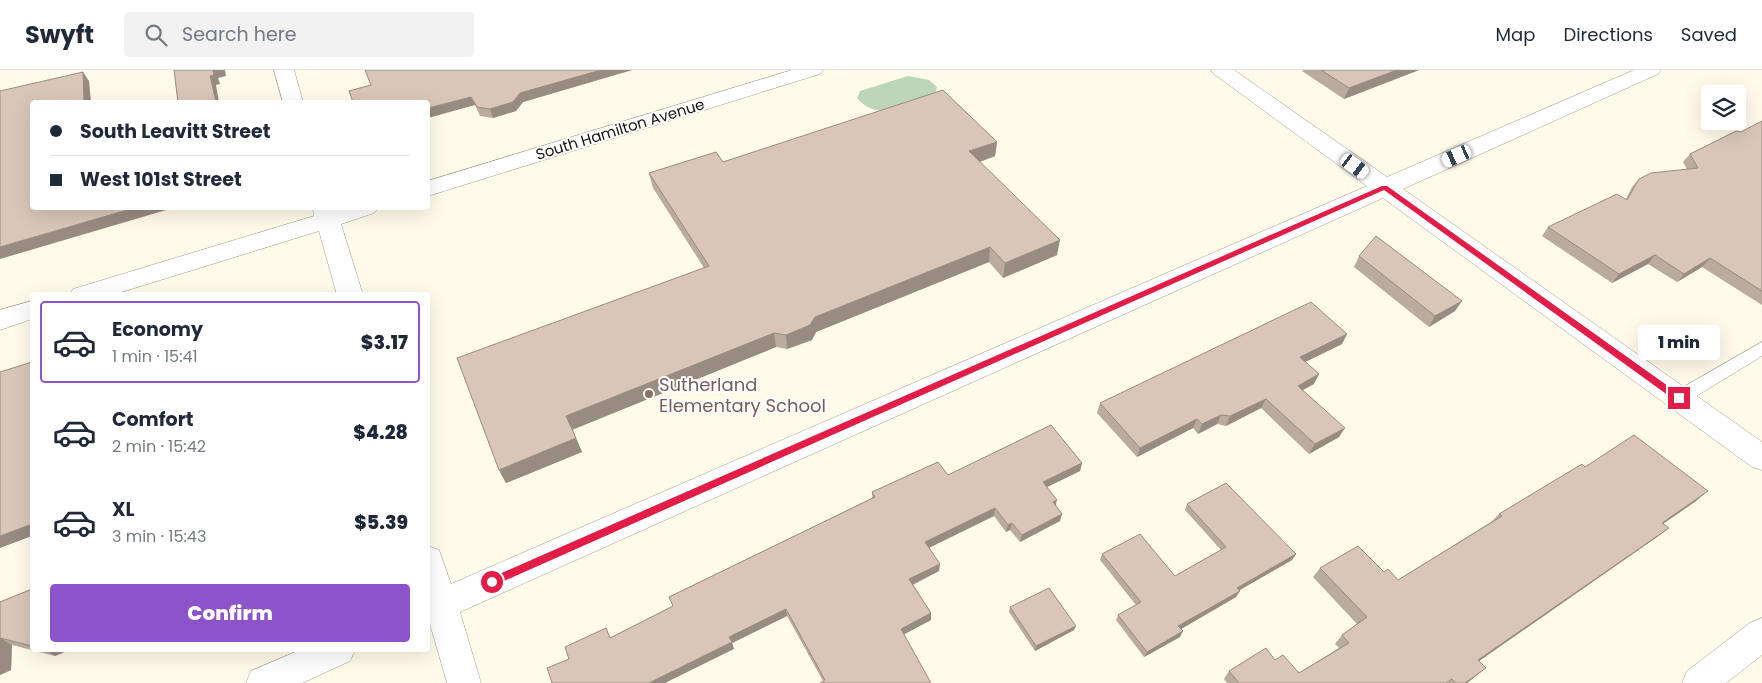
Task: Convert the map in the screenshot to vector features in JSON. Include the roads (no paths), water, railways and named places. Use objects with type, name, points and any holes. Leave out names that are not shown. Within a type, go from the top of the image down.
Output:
[{"type":"street","points":[[284,70],[292,100]]},
{"type":"street","name":"South Hamilton Avenue","points":[[430,188],[813,70]]},
{"type":"street","points":[[1221,70],[1762,458]]},
{"type":"street","points":[[434,607],[1651,70]]},
{"type":"street","points":[[91,292],[326,213],[350,210]]},
{"type":"street","points":[[326,213],[349,292]]},
{"type":"street","points":[[0,320],[30,311]]},
{"type":"street","points":[[430,576],[434,607],[464,683]]},
{"type":"street","points":[[1699,683],[1762,634]]},
{"type":"street","points":[[263,683],[333,652]]},
{"type":"lane","points":[[1679,398],[1762,348]]},
{"type":"place","name":"Sutherland Elementary School","points":[[649,394]]}]
